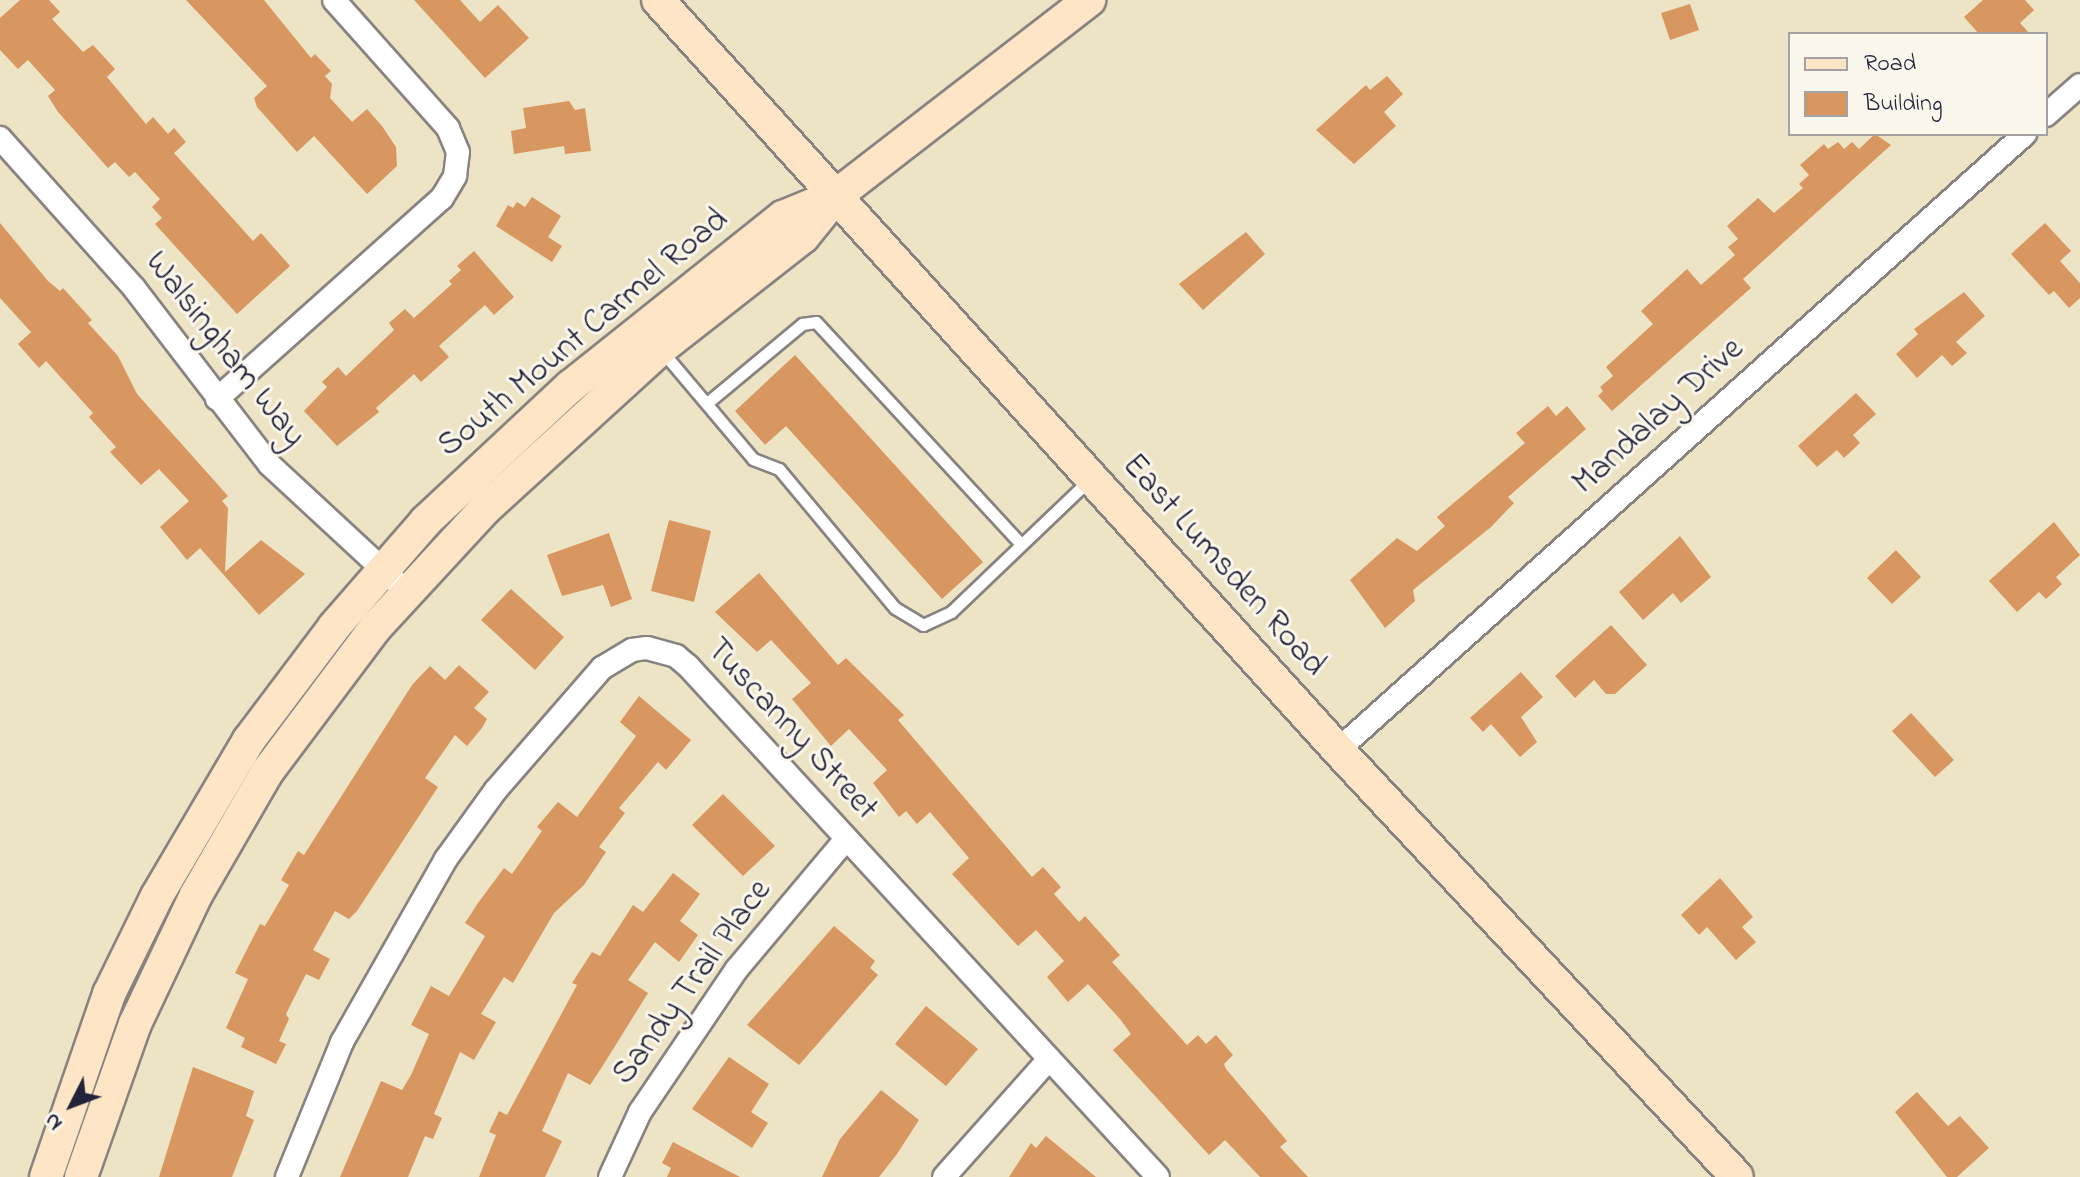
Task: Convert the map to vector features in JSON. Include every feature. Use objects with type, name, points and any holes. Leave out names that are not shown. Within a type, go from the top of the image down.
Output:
[{"type":"street","points":[[217,399],[442,198],[455,176],[458,152],[448,128],[334,0]]},
{"type":"street","name":"East Lumsden Road","points":[[658,0],[1338,750],[1737,1177]]},
{"type":"street","name":"South Mount Carmel Road","points":[[81,1177],[135,1024],[229,835],[332,680],[407,592],[486,508],[660,349],[803,237],[837,195],[1089,0]]},
{"type":"street","points":[[2048,113],[2080,85]]},
{"type":"street","name":"Mandalay Drive","points":[[1338,750],[2023,136]]},
{"type":"street","name":"Walsingham Way","points":[[0,138],[134,288],[217,399],[292,489],[407,592]]},
{"type":"street","name":"South Mount Carmel Road","points":[[46,1177],[109,994],[157,896],[249,740],[381,570],[473,474],[571,386],[783,217],[837,195]]},
{"type":"street","name":"Tuscanny Street","points":[[287,1177],[342,1042],[409,918],[495,791],[616,658],[647,648],[676,656],[1158,1177]]},
{"type":"street","name":"Sandy Trail Place","points":[[610,1177],[640,1112],[737,969],[846,839]]},
{"type":"street","points":[[944,1177],[1049,1059]]},
{"type":"lane","points":[[707,403],[802,324],[816,322],[1020,543]]},
{"type":"lane","points":[[660,349],[753,459],[779,469],[910,619],[938,622],[1092,477]]},
{"type":"building","points":[[20,0],[49,0],[60,12],[52,19],[83,52],[93,45],[115,69],[107,77],[146,124],[153,117],[168,134],[174,128],[186,142],[174,153],[253,241],[261,233],[290,266],[237,314],[155,224],[162,218],[152,207],[160,199],[135,172],[129,177],[115,162],[108,168],[58,112],[48,96],[55,90],[28,60],[18,69],[0,50],[0,18]]},
{"type":"building","points":[[186,0],[264,0],[311,58],[315,54],[331,71],[325,76],[332,84],[330,98],[352,122],[367,109],[382,126],[396,147],[397,166],[367,194],[314,136],[297,152],[257,107],[254,98],[267,86]]},
{"type":"building","points":[[414,0],[460,0],[480,22],[498,5],[529,38],[485,78]]},
{"type":"building","points":[[1983,0],[2025,0],[2034,10],[2020,23],[2028,32],[1977,32],[1964,17]]},
{"type":"building","points":[[1690,4],[1699,30],[1670,40],[1661,13]]},
{"type":"building","points":[[1387,76],[1403,94],[1384,112],[1396,126],[1354,164],[1316,130],[1366,85],[1370,90]]},
{"type":"building","points":[[569,101],[575,110],[585,108],[591,151],[565,154],[564,146],[514,154],[511,131],[526,128],[523,108]]},
{"type":"building","points":[[1873,136],[1891,145],[1743,279],[1751,288],[1612,411],[1598,396],[1603,391],[1600,387],[1613,376],[1606,367],[1653,324],[1641,311],[1687,269],[1701,285],[1735,255],[1728,247],[1738,239],[1727,226],[1758,198],[1774,213],[1803,188],[1799,184],[1809,175],[1800,165],[1824,144],[1828,149],[1838,142],[1844,149],[1852,142],[1859,149]]},
{"type":"building","points":[[532,197],[561,216],[548,237],[562,246],[552,262],[496,226],[508,205],[513,208],[517,202],[525,207]]},
{"type":"building","points":[[0,223],[48,281],[60,291],[63,288],[92,320],[88,323],[118,356],[137,394],[228,496],[222,501],[228,508],[225,572],[261,540],[305,574],[259,615],[200,548],[187,560],[160,527],[189,501],[159,469],[141,485],[110,452],[116,447],[89,417],[93,413],[46,361],[39,368],[18,344],[31,332],[0,298]]},
{"type":"building","points":[[2045,223],[2071,251],[2060,261],[2080,283],[2080,298],[2069,308],[2054,291],[2049,295],[2011,254]]},
{"type":"building","points":[[1246,232],[1265,254],[1203,310],[1179,284]]},
{"type":"building","points":[[474,251],[514,297],[494,315],[485,305],[439,346],[449,357],[421,382],[414,374],[376,408],[379,412],[337,446],[304,411],[327,387],[322,382],[338,367],[346,376],[394,330],[389,323],[405,309],[414,318],[452,284],[449,281],[461,270],[457,266]]},
{"type":"building","points":[[1964,292],[1985,316],[1956,342],[1967,353],[1952,366],[1942,355],[1917,378],[1896,354],[1918,334],[1914,329]]},
{"type":"building","points":[[795,355],[983,562],[942,599],[786,426],[765,445],[735,411]]},
{"type":"building","points":[[1856,393],[1876,414],[1853,435],[1860,443],[1844,458],[1837,450],[1817,467],[1798,446]]},
{"type":"building","points":[[1548,406],[1556,416],[1567,406],[1586,429],[1508,497],[1514,503],[1491,527],[1413,590],[1415,601],[1385,628],[1350,580],[1397,538],[1417,551],[1445,526],[1437,517],[1525,443],[1516,433]]},
{"type":"building","points":[[669,520],[711,531],[694,602],[651,591]]},
{"type":"building","points":[[2054,522],[2080,555],[2056,577],[2062,584],[2046,599],[2039,592],[2017,612],[1989,581]]},
{"type":"building","points":[[609,533],[632,599],[611,607],[603,585],[562,596],[547,555]]},
{"type":"building","points":[[1680,536],[1711,577],[1681,603],[1673,593],[1643,620],[1619,592]]},
{"type":"building","points":[[1896,550],[1921,577],[1892,604],[1867,578]]},
{"type":"building","points":[[759,573],[838,665],[846,658],[904,715],[898,720],[1032,877],[1043,867],[1061,887],[1054,894],[1079,922],[1085,916],[1120,955],[1112,962],[1187,1045],[1198,1035],[1206,1044],[1216,1035],[1233,1055],[1224,1064],[1226,1069],[1287,1141],[1280,1147],[1308,1177],[1260,1177],[1225,1140],[1209,1155],[1113,1050],[1131,1034],[1088,984],[1068,1002],[1047,977],[1064,961],[1036,930],[1018,946],[952,874],[969,858],[930,812],[917,824],[906,811],[899,817],[873,783],[887,770],[849,729],[831,746],[792,699],[811,683],[771,640],[757,652],[715,612]]},
{"type":"building","points":[[511,589],[564,637],[535,670],[481,620]]},
{"type":"building","points":[[1611,625],[1647,665],[1615,694],[1606,694],[1594,680],[1575,698],[1555,676]]},
{"type":"building","points":[[459,665],[489,692],[474,708],[487,719],[482,728],[467,746],[455,735],[425,778],[438,787],[357,911],[349,919],[335,911],[313,950],[330,959],[319,980],[306,974],[286,1014],[289,1019],[279,1041],[286,1044],[276,1064],[241,1047],[245,1038],[226,1028],[248,979],[235,973],[260,924],[265,926],[289,885],[281,880],[298,851],[304,855],[412,685],[430,666],[445,680]]},
{"type":"building","points":[[1521,672],[1543,697],[1521,717],[1537,742],[1520,757],[1491,724],[1483,732],[1470,718]]},
{"type":"building","points":[[639,696],[691,740],[666,770],[658,762],[619,808],[625,813],[599,847],[606,852],[584,885],[554,913],[513,983],[504,977],[481,1014],[496,1022],[474,1060],[460,1052],[434,1114],[442,1118],[433,1139],[425,1136],[408,1177],[340,1177],[381,1081],[402,1090],[411,1075],[429,1034],[411,1025],[431,986],[449,996],[485,936],[465,923],[504,868],[512,874],[542,831],[537,827],[558,802],[577,817],[636,736],[620,722]]},
{"type":"building","points":[[1911,713],[1954,760],[1935,777],[1892,731]]},
{"type":"building","points":[[723,794],[775,846],[743,876],[692,825]]},
{"type":"building","points":[[673,873],[700,894],[680,921],[698,935],[679,962],[655,942],[628,980],[648,993],[602,1067],[590,1085],[568,1073],[542,1131],[562,1141],[545,1177],[479,1177],[496,1135],[489,1132],[499,1111],[507,1115],[577,985],[572,983],[592,952],[600,956],[633,905],[643,912]]},
{"type":"building","points":[[1720,878],[1753,917],[1742,927],[1756,942],[1736,960],[1707,927],[1699,935],[1681,915]]},
{"type":"building","points":[[834,926],[875,961],[870,968],[878,975],[799,1065],[747,1025]]},
{"type":"building","points":[[926,1006],[978,1049],[946,1086],[895,1044]]},
{"type":"building","points":[[729,1057],[769,1084],[751,1112],[768,1123],[752,1148],[692,1109]]},
{"type":"building","points":[[193,1067],[254,1091],[246,1116],[254,1120],[232,1177],[159,1177]]},
{"type":"building","points":[[881,1090],[919,1120],[897,1154],[879,1177],[822,1177],[840,1139]]},
{"type":"building","points":[[1917,1092],[1948,1126],[1960,1116],[1989,1148],[1957,1177],[1947,1177],[1895,1112]]},
{"type":"building","points":[[1046,1136],[1096,1177],[1009,1177],[1031,1143],[1036,1148]]},
{"type":"building","points":[[673,1142],[740,1177],[667,1177],[671,1168],[662,1163]]}]
